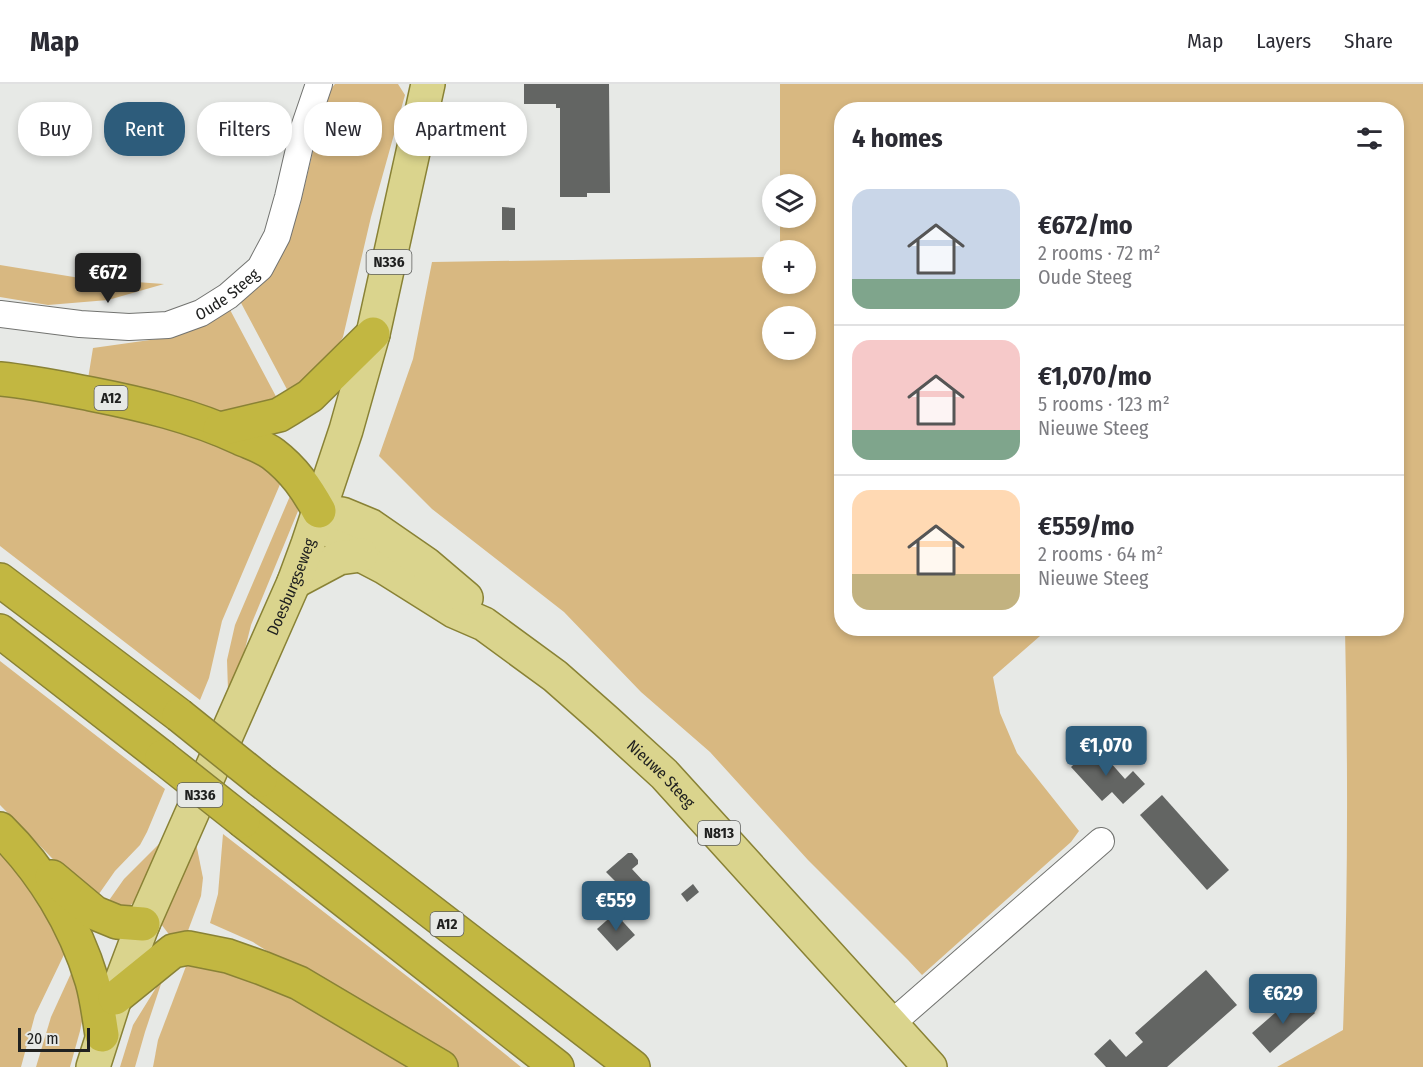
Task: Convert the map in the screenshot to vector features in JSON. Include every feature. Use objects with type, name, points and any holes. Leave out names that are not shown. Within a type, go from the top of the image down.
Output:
[{"type":"highway","points":[[220,429],[279,415],[289,410],[310,396],[373,334]]},
{"type":"highway","name":"A12","points":[[0,379],[31,382],[128,402],[186,416],[220,429],[271,452],[305,486],[319,511]]},
{"type":"highway","name":"A12","points":[[0,580],[179,715],[633,1067]]},
{"type":"highway","points":[[0,631],[557,1067]]},
{"type":"highway","points":[[0,829],[27,857],[95,913],[117,922],[143,924]]},
{"type":"highway","points":[[27,857],[63,911],[76,936],[92,981],[102,1035]]},
{"type":"highway","points":[[115,998],[173,951],[188,948],[228,956],[299,983],[441,1067]]},
{"type":"main road","name":"Doesburgseweg","points":[[93,1067],[102,1035],[143,924],[294,582],[319,511],[346,430],[373,334],[428,84]]},
{"type":"main road","points":[[294,582],[339,558],[366,540],[358,510],[343,471],[340,446]]},
{"type":"main road","name":"Nieuwe Steeg","points":[[319,511],[342,514],[392,572],[454,611],[484,624],[555,676],[664,774],[930,1067]]},
{"type":"street","name":"Oude Steeg","points":[[0,314],[80,324],[129,327],[168,325],[201,313],[228,296],[260,268],[277,236],[304,128],[319,84]]},
{"type":"street","points":[[891,1024],[1101,841]]},
{"type":"shaded area","points":[[335,84],[398,84],[405,95],[403,102],[394,102],[394,134],[371,217],[343,337],[323,370],[291,397],[240,301],[271,274],[285,246],[300,205],[312,156],[382,156],[382,102],[325,102],[327,93]]},
{"type":"shaded area","points":[[780,84],[1423,84],[1423,1067],[1277,1067],[1343,1030],[1347,829],[1345,636],[1404,636],[1404,102],[834,102],[834,636],[1040,636],[993,677],[1000,713],[1017,753],[1079,831],[1071,842],[922,975],[808,860],[710,752],[641,692],[564,612],[432,509],[379,456],[413,359],[432,262],[762,257],[762,294],[816,294],[816,240],[780,240],[780,228],[816,228],[816,174],[780,174]]},
{"type":"shaded area","points":[[0,265],[80,278],[164,284],[108,300],[48,305],[0,297]]},
{"type":"shaded area","points":[[228,306],[280,404],[244,413],[189,409],[87,385],[93,348],[157,339],[190,328]]},
{"type":"shaded area","points":[[0,390],[219,437],[284,475],[222,621],[209,678],[200,700],[0,546]]},
{"type":"shaded area","points":[[293,489],[298,511],[251,625],[243,657],[228,690],[227,660],[235,625]]},
{"type":"shaded area","points":[[0,661],[165,789],[140,845],[115,871],[94,901],[0,805]]},
{"type":"shaded area","points":[[223,834],[521,1067],[451,1067],[253,942],[210,923],[218,894]]},
{"type":"shaded area","points":[[160,843],[135,901],[125,908],[105,906],[124,879]]},
{"type":"shaded area","points":[[196,843],[203,878],[201,896],[186,936],[171,937],[161,924]]},
{"type":"shaded area","points":[[0,847],[72,938],[35,1015],[21,1067],[0,1067]]},
{"type":"shaded area","points":[[78,958],[84,1012],[70,1067],[36,1067],[51,1017]]},
{"type":"shaded area","points":[[188,961],[269,975],[416,1067],[153,1067],[158,1040]]},
{"type":"shaded area","points":[[164,975],[135,1067],[120,1067],[133,1025]]},
{"type":"building","points":[[524,84],[609,84],[610,193],[587,193],[587,197],[560,197],[560,108],[556,108],[556,104],[527,104],[524,102]]},
{"type":"building","points":[[502,207],[515,208],[515,230],[502,230]]},
{"type":"building","points":[[1095,745],[1125,779],[1133,771],[1145,784],[1123,804],[1112,792],[1102,801],[1071,767]]},
{"type":"building","points":[[1162,795],[1229,870],[1207,890],[1140,815]]},
{"type":"building","points":[[628,853],[632,853],[638,860],[638,864],[632,869],[644,882],[629,896],[632,899],[620,909],[604,892],[615,881],[606,872]]},
{"type":"building","points":[[693,884],[699,892],[687,902],[681,894]]},
{"type":"building","points":[[615,913],[635,935],[617,951],[597,929]]},
{"type":"building","points":[[1206,970],[1237,1005],[1167,1067],[1106,1067],[1094,1054],[1110,1039],[1126,1057],[1143,1042],[1135,1033]]},
{"type":"building","points":[[1291,999],[1298,1008],[1305,1002],[1315,1013],[1270,1053],[1252,1033]]}]
